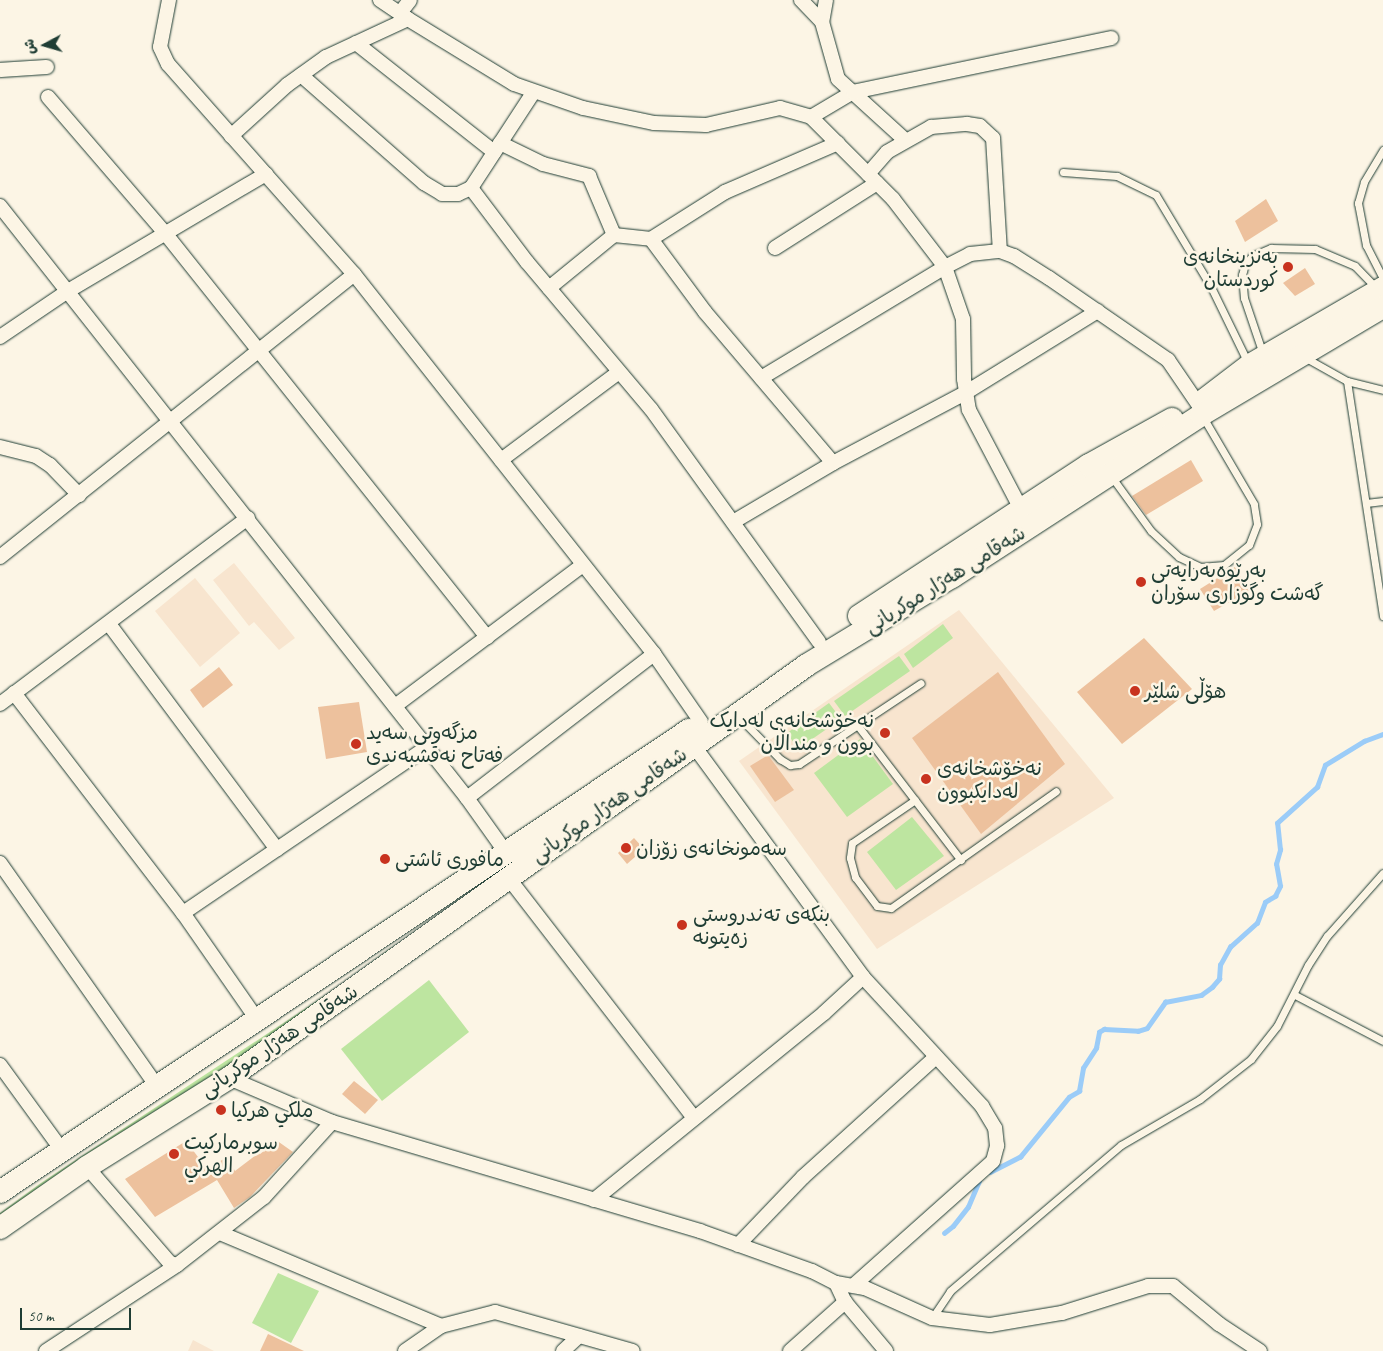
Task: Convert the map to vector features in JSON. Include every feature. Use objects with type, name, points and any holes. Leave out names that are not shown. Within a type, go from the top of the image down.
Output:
[{"type":"highway","name":"شەقامی ھەژار موکریانی","points":[[0,1192],[256,1018],[414,916],[819,642],[1021,509],[1089,465],[1303,356],[1382,291]]},
{"type":"highway","name":"شەقامی ھەژار موکریانی","points":[[0,1228],[86,1167],[229,1078],[430,936],[507,876],[807,665],[1111,475],[1199,410],[1257,361],[1382,291]]},
{"type":"highway","points":[[414,916],[430,936]]},
{"type":"street","points":[[169,0],[160,47],[168,64],[354,274],[654,654],[701,722]]},
{"type":"street","points":[[380,0],[533,93],[583,108],[654,123],[706,125],[780,108],[811,117],[893,199],[945,267],[963,319],[965,393],[969,410],[1021,509]]},
{"type":"street","points":[[231,136],[301,75],[404,16],[410,0]]},
{"type":"street","points":[[801,0],[822,22]]},
{"type":"street","points":[[826,0],[822,22],[838,80],[905,140]]},
{"type":"street","points":[[811,117],[853,92],[1111,38]]},
{"type":"street","points":[[356,43],[497,148],[543,164],[589,176],[614,235]]},
{"type":"street","points":[[0,70],[47,67]]},
{"type":"street","points":[[301,75],[424,183],[442,194],[458,194],[471,188],[533,93]]},
{"type":"street","points":[[48,97],[165,233],[487,637]]},
{"type":"street","points":[[775,248],[872,178],[887,152],[905,140],[931,128],[967,124],[989,132],[993,138],[1000,251]]},
{"type":"street","points":[[549,288],[614,235],[651,239],[725,192],[838,143]]},
{"type":"street","points":[[0,337],[68,291],[266,174]]},
{"type":"street","points":[[471,188],[549,288],[619,372],[733,522],[819,642]]},
{"type":"street","points":[[0,206],[248,518],[467,798],[507,854]]},
{"type":"street","points":[[651,239],[705,312],[833,463]]},
{"type":"street","points":[[761,378],[945,267],[970,254],[1000,251],[1014,256],[1168,360],[1199,410]]},
{"type":"street","points":[[0,557],[354,274]]},
{"type":"street","points":[[733,522],[833,463],[965,393],[1098,311]]},
{"type":"street","points":[[501,460],[619,372]]},
{"type":"street","points":[[0,447],[36,456],[50,465],[79,495]]},
{"type":"street","points":[[0,704],[248,518]]},
{"type":"street","points":[[395,706],[583,565]]},
{"type":"street","points":[[109,624],[277,848]]},
{"type":"street","points":[[467,798],[654,654]]},
{"type":"street","points":[[14,693],[183,913],[256,1018]]},
{"type":"street","points":[[694,746],[863,977],[982,1106],[995,1128],[998,1146],[993,1161],[854,1285]]},
{"type":"street","points":[[183,913],[427,747]]},
{"type":"street","points":[[0,863],[157,1086]]},
{"type":"street","points":[[507,876],[694,1118]]},
{"type":"street","points":[[594,1200],[824,1014],[863,977]]},
{"type":"street","points":[[738,1245],[803,1177],[936,1057]]},
{"type":"street","points":[[0,1065],[61,1149]]},
{"type":"street","points":[[229,1078],[332,1122],[738,1245],[812,1271],[836,1283],[854,1285],[932,1318],[990,1325],[1022,1321],[1062,1313],[1148,1286],[1173,1286],[1219,1324],[1260,1351]]},
{"type":"street","points":[[46,1351],[177,1265],[220,1233],[264,1197],[332,1122]]},
{"type":"street","points":[[86,1167],[170,1263],[177,1265]]},
{"type":"street","points":[[220,1233],[441,1326]]},
{"type":"street","points":[[836,1283],[845,1302],[886,1351]]},
{"type":"street","points":[[790,1351],[845,1302]]},
{"type":"street","points":[[405,1351],[441,1326],[495,1312],[633,1351]]},
{"type":"street","points":[[563,1351],[579,1336]]},
{"type":"lane","points":[[1382,291],[1366,245],[1358,203],[1364,182],[1383,150]]},
{"type":"lane","points":[[1063,172],[1117,176],[1156,195],[1257,361]]},
{"type":"lane","points":[[1257,361],[1244,298],[1242,275],[1245,264],[1252,256],[1271,248],[1315,249],[1355,266],[1382,291]]},
{"type":"lane","points":[[1303,356],[1347,381],[1383,390]]},
{"type":"lane","points":[[1347,381],[1383,616]]},
{"type":"lane","points":[[1111,475],[1151,532],[1179,557],[1200,567],[1224,565],[1249,545],[1257,524],[1254,504],[1199,410]]},
{"type":"lane","points":[[1366,503],[1383,501]]},
{"type":"lane","points":[[737,714],[780,759],[790,765],[806,762],[921,683]]},
{"type":"lane","points":[[858,726],[961,860]]},
{"type":"lane","points":[[915,800],[852,843],[850,858],[855,877],[877,906],[890,908],[961,860],[1056,790]]},
{"type":"lane","points":[[932,1318],[950,1291],[1121,1145],[1200,1099],[1250,1059],[1277,1026],[1295,995],[1308,965],[1327,936],[1383,873]]},
{"type":"lane","points":[[1295,995],[1383,1041]]},
{"type":"shaded area","points":[[234,563],[295,638],[279,650],[254,622],[249,626],[213,580]]},
{"type":"shaded area","points":[[195,578],[240,633],[200,667],[155,611]]},
{"type":"shaded area","name":"نەخۆشخانەی لەدایکبوون","points":[[959,610],[1114,798],[877,949],[739,761]]},
{"type":"shaded area","points":[[193,1340],[214,1351],[188,1351]]},
{"type":"green space","points":[[943,624],[953,638],[913,668],[904,654]]},
{"type":"green space","points":[[899,656],[910,671],[845,716],[834,701]]},
{"type":"green space","points":[[829,703],[841,719],[798,749],[787,733]]},
{"type":"green space","points":[[860,739],[893,784],[847,817],[814,773]]},
{"type":"green space","points":[[912,817],[944,856],[896,890],[867,852]]},
{"type":"green space","points":[[391,948],[397,949],[0,1223],[0,1213],[41,1183],[350,979]]},
{"type":"green space","points":[[429,980],[469,1032],[382,1101],[341,1049]]},
{"type":"green space","points":[[278,1273],[319,1291],[291,1343],[252,1323]]},
{"type":"building","points":[[1266,199],[1278,221],[1245,242],[1235,221]]},
{"type":"building","points":[[1305,268],[1315,284],[1295,296],[1283,283]]},
{"type":"building","points":[[1191,460],[1203,481],[1146,515],[1132,496]]},
{"type":"building","points":[[1235,567],[1249,591],[1214,611],[1200,589]]},
{"type":"building","name":"هۆڵی شلێر","points":[[1144,638],[1192,689],[1122,744],[1077,692]]},
{"type":"building","points":[[219,667],[233,685],[203,708],[190,690]]},
{"type":"building","points":[[998,672],[1065,764],[981,834],[912,738]]},
{"type":"building","points":[[359,702],[367,752],[326,759],[318,707]]},
{"type":"building","points":[[768,755],[794,790],[775,802],[750,766]]},
{"type":"building","points":[[634,838],[644,849],[627,864],[618,853]]},
{"type":"building","points":[[354,1081],[378,1100],[365,1114],[342,1094]]},
{"type":"building","points":[[276,1140],[293,1152],[250,1197],[234,1208],[217,1180],[155,1217],[125,1179],[186,1141],[207,1169],[227,1157],[235,1171]]},
{"type":"building","points":[[268,1334],[304,1351],[260,1351]]},
{"type":"waterway","points":[[990,1172],[1020,1157],[1069,1097],[1079,1091],[1083,1068],[1096,1048],[1099,1032],[1104,1029],[1138,1031],[1147,1028],[1165,1002],[1201,995],[1212,987],[1219,979],[1220,965],[1230,947],[1257,923],[1265,902],[1275,896],[1280,886],[1276,864],[1280,850],[1277,823],[1317,787],[1325,765],[1364,741],[1383,734]]},
{"type":"waterway","points":[[944,1233],[953,1226],[968,1207],[979,1181]]},
{"type":"place","name":"بەنزینخانەی كوردستان","points":[[1288,267]]},
{"type":"place","name":"بەڕێوەبەرایەتی گەشت وگوزاری سۆران","points":[[1141,582]]},
{"type":"place","name":"هۆڵی شلێر","points":[[1135,691]]},
{"type":"place","name":"نەخۆشخانەی لەدایک بوون و منداڵان","points":[[885,733]]},
{"type":"place","name":"مزگەوتی سەید فەتاح نەقشبەندی","points":[[356,744]]},
{"type":"place","name":"نەخۆشخانەی لەدایکبوون","points":[[926,779]]},
{"type":"place","name":"سەمونخانەی زۆزان","points":[[626,848]]},
{"type":"place","name":"مافوری ئاشتی","points":[[385,859]]},
{"type":"place","name":"بنکەی تەندروستی زەیتونە","points":[[682,925]]},
{"type":"place","name":"ملكي هركيا","points":[[221,1110]]},
{"type":"place","name":"سوبرماركيت الهركي","points":[[174,1154]]}]
